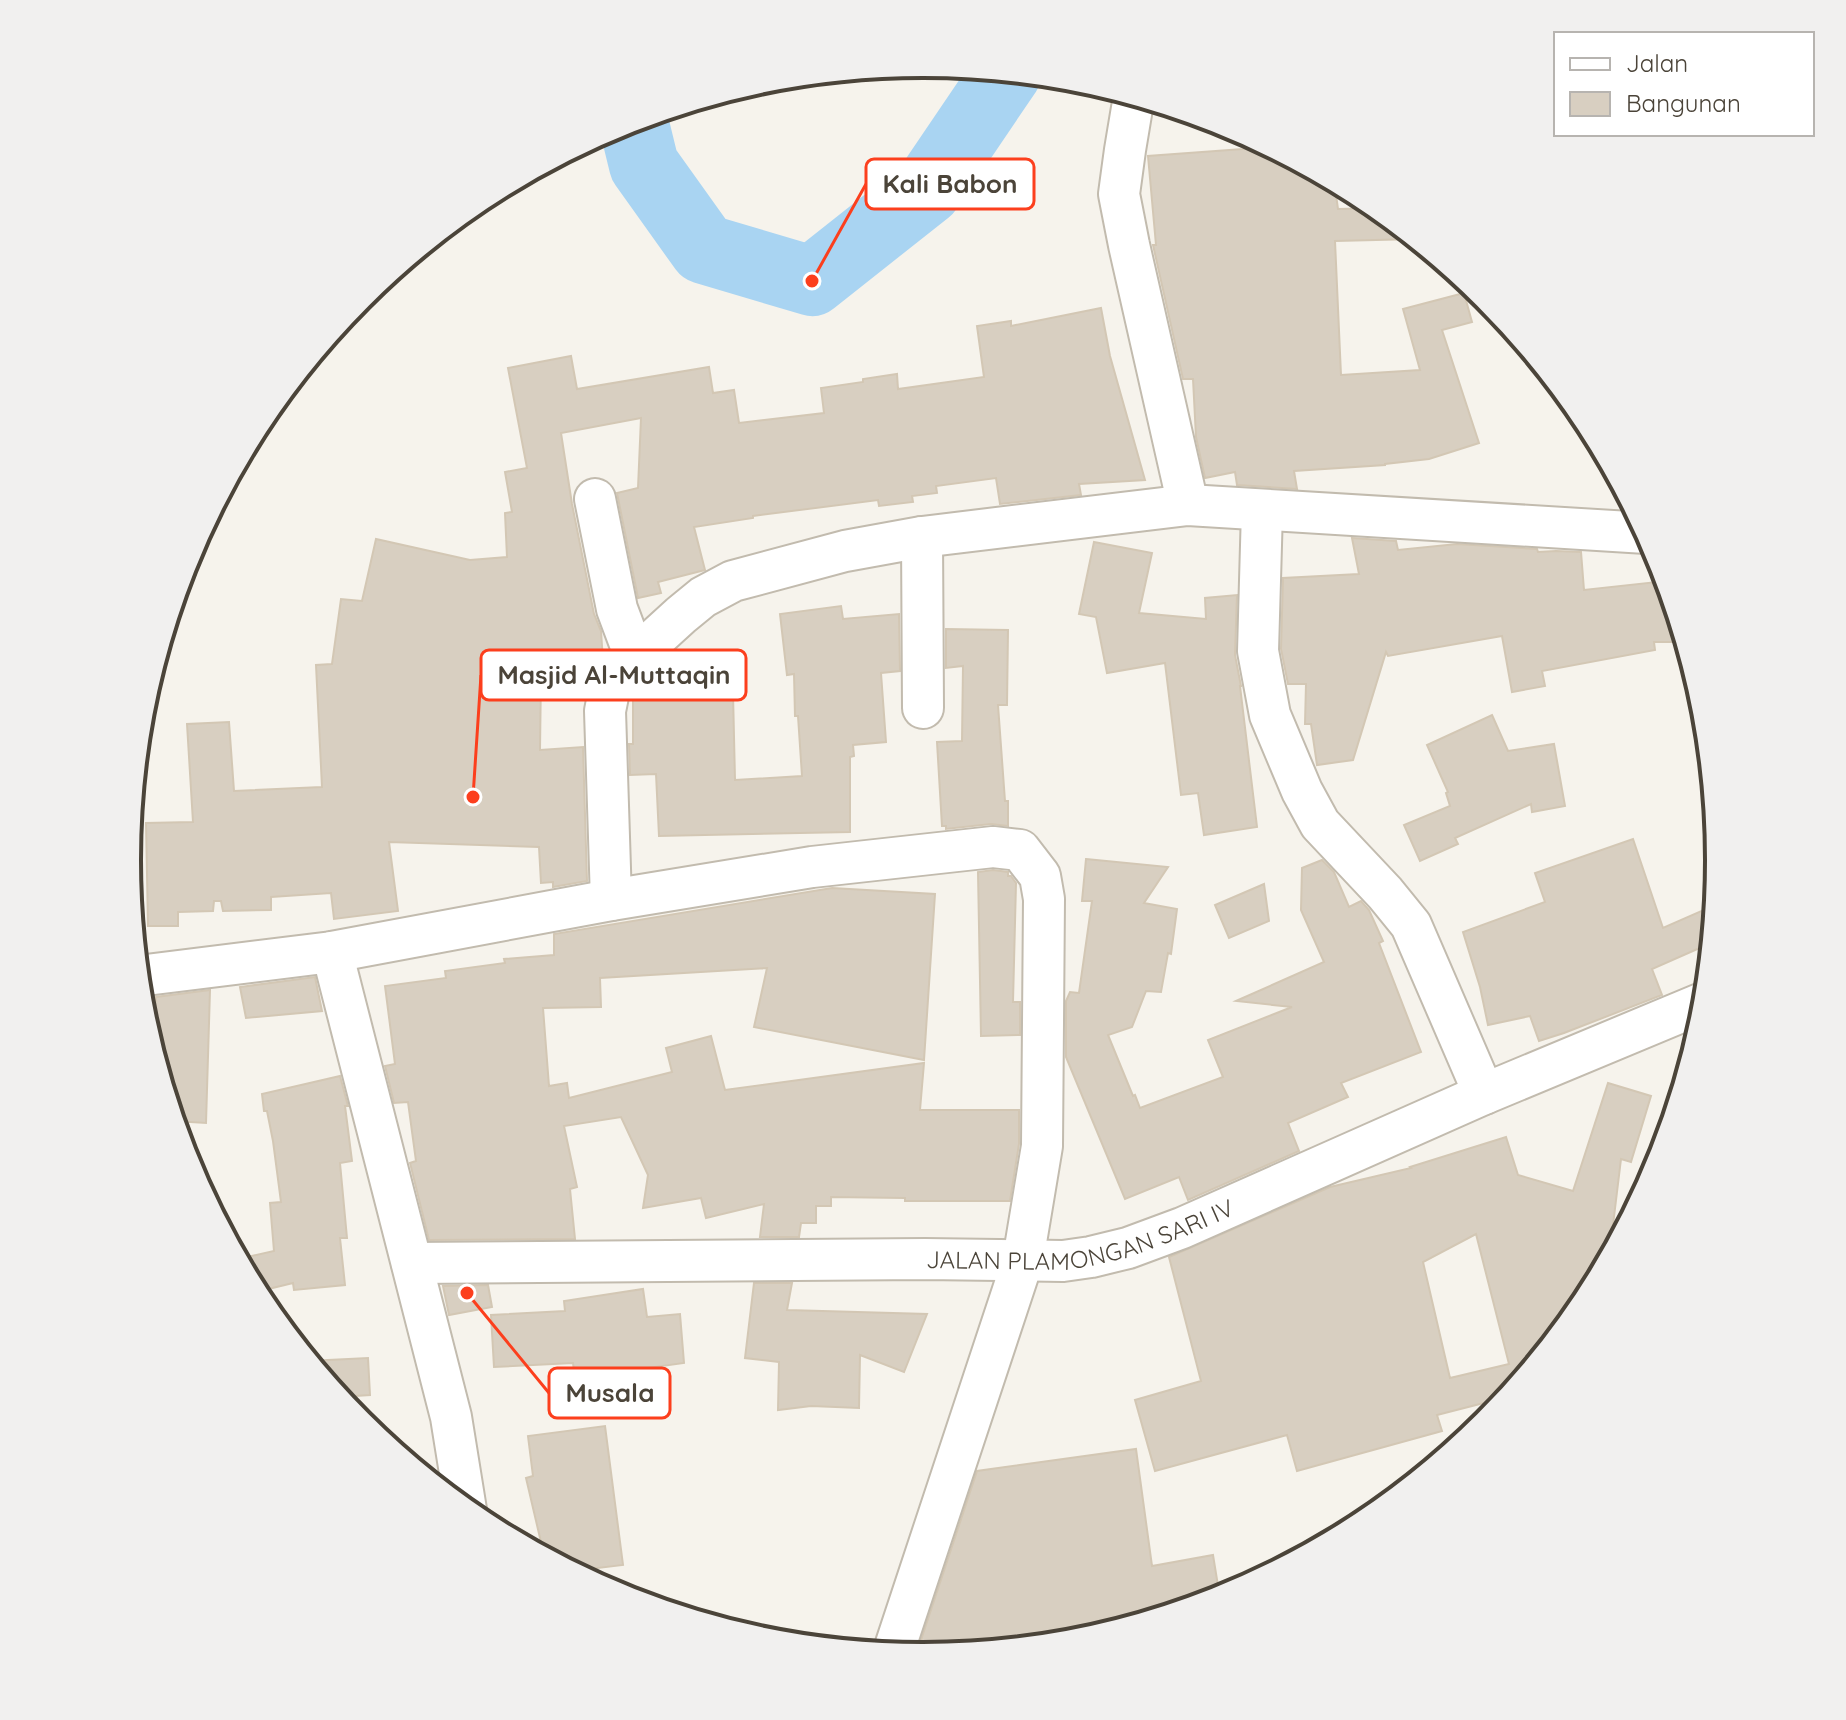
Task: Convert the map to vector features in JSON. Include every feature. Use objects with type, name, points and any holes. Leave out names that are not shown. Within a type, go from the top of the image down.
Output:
[{"type":"street","points":[[1132,107],[1119,194],[1188,505]]},
{"type":"street","points":[[595,499],[617,609],[635,657]]},
{"type":"street","points":[[611,900],[605,711],[609,691],[635,657],[681,615],[703,597],[733,581],[845,551],[922,537],[1188,505],[1632,532]]},
{"type":"street","points":[[1262,510],[1258,651],[1270,715],[1320,824],[1411,925],[1484,1094]]},
{"type":"street","points":[[922,537],[923,708]]},
{"type":"street","points":[[150,975],[332,952],[611,900],[812,867],[993,847],[1020,850],[1040,876],[1044,899],[1042,1146],[1023,1260],[897,1641]]},
{"type":"street","points":[[332,952],[451,1417],[463,1491]]},
{"type":"street","name":"JALAN PLAMONGAN SARI IV","points":[[412,1263],[1063,1261],[1091,1257],[1128,1248],[1182,1228],[1484,1094],[1691,1008]]},
{"type":"building","points":[[1243,149],[1314,183],[1336,197],[1338,209],[1355,209],[1398,239],[1335,241],[1341,375],[1420,370],[1403,309],[1462,294],[1465,297],[1472,322],[1442,330],[1479,443],[1429,459],[1294,471],[1297,489],[1237,485],[1235,472],[1205,478],[1196,437],[1193,379],[1183,379],[1153,245],[1156,245],[1148,156]]},
{"type":"building","points":[[1101,308],[1110,356],[1145,480],[1079,484],[1081,495],[1000,504],[996,478],[936,486],[937,493],[912,496],[913,502],[879,506],[878,500],[694,527],[705,570],[658,582],[661,593],[638,598],[617,493],[638,488],[641,418],[561,433],[594,614],[601,631],[603,661],[596,670],[541,674],[540,750],[583,747],[587,881],[553,887],[553,882],[541,883],[539,847],[389,842],[398,911],[334,919],[331,893],[271,897],[271,910],[223,911],[221,901],[214,901],[213,911],[178,912],[178,926],[148,926],[146,823],[193,822],[187,724],[229,722],[234,791],[322,787],[316,665],[332,664],[341,599],[362,601],[376,539],[470,560],[507,557],[505,513],[512,512],[505,472],[527,468],[508,368],[571,356],[577,389],[709,367],[713,393],[734,390],[739,423],[824,413],[821,388],[863,382],[863,379],[897,374],[898,389],[984,377],[977,326],[1011,321],[1011,326]]},
{"type":"building","points":[[1352,538],[1396,541],[1398,550],[1457,544],[1537,549],[1538,552],[1581,552],[1584,590],[1653,582],[1673,642],[1654,642],[1655,650],[1542,671],[1545,686],[1512,692],[1502,636],[1388,656],[1386,652],[1353,760],[1317,765],[1311,724],[1305,724],[1306,684],[1288,684],[1281,649],[1283,578],[1359,574]]},
{"type":"building","points":[[1094,542],[1152,553],[1139,613],[1206,619],[1205,598],[1237,595],[1235,655],[1257,827],[1204,835],[1198,793],[1181,795],[1165,663],[1107,673],[1096,617],[1079,614]]},
{"type":"building","points":[[841,606],[843,619],[899,614],[900,671],[881,673],[886,742],[853,745],[854,756],[850,757],[850,832],[659,836],[656,774],[630,775],[629,744],[633,744],[633,698],[636,694],[733,693],[735,780],[802,776],[794,674],[787,675],[780,614]]},
{"type":"building","points":[[946,629],[1008,630],[1007,705],[998,705],[1008,826],[991,824],[946,829],[942,826],[937,742],[962,741],[963,666],[946,668]]},
{"type":"building","points":[[1492,715],[1508,751],[1554,744],[1565,806],[1532,812],[1531,804],[1455,838],[1458,844],[1420,861],[1404,825],[1450,806],[1448,792],[1427,745]]},
{"type":"building","points":[[1633,839],[1663,928],[1703,910],[1699,948],[1652,969],[1662,995],[1564,1033],[1539,1041],[1530,1016],[1488,1025],[1463,932],[1545,902],[1535,873]]},
{"type":"building","points":[[1086,859],[1168,867],[1144,903],[1177,909],[1171,954],[1168,953],[1161,992],[1146,991],[1132,1027],[1108,1035],[1140,1108],[1223,1077],[1208,1040],[1292,1007],[1236,1001],[1324,962],[1301,910],[1302,868],[1322,860],[1334,872],[1349,907],[1361,901],[1369,910],[1383,941],[1379,943],[1421,1052],[1341,1083],[1348,1097],[1288,1123],[1299,1151],[1188,1200],[1179,1177],[1125,1199],[1066,1057],[1066,1001],[1070,992],[1079,993],[1092,901],[1082,901]]},
{"type":"building","points":[[978,872],[1008,872],[1016,883],[1013,1002],[1020,1002],[1020,1035],[981,1036]]},
{"type":"building","points":[[1264,884],[1269,921],[1229,938],[1215,905]]},
{"type":"building","points":[[832,888],[935,894],[924,1060],[754,1027],[767,968],[600,978],[601,1007],[543,1008],[549,1086],[567,1083],[569,1098],[672,1072],[666,1048],[711,1036],[725,1090],[924,1063],[920,1110],[1019,1110],[1019,1144],[1010,1201],[831,1197],[831,1206],[816,1206],[816,1223],[801,1223],[799,1237],[760,1237],[764,1204],[706,1218],[701,1198],[643,1208],[648,1175],[621,1117],[564,1126],[577,1187],[570,1189],[575,1239],[429,1240],[410,1163],[416,1161],[408,1102],[394,1103],[385,1066],[395,1064],[385,986],[446,978],[445,971],[505,963],[504,959],[554,955],[554,934]]},
{"type":"building","points":[[315,977],[322,1011],[246,1018],[240,987]]},
{"type":"building","points":[[210,990],[206,1123],[187,1122],[168,1062],[156,1013],[156,997]]},
{"type":"building","points":[[340,1076],[348,1106],[345,1106],[352,1161],[340,1163],[347,1238],[340,1238],[345,1285],[294,1290],[293,1283],[270,1289],[249,1256],[274,1251],[270,1203],[281,1202],[273,1141],[262,1094]]},
{"type":"building","points":[[1608,1083],[1651,1096],[1631,1162],[1621,1159],[1613,1227],[1600,1251],[1543,1336],[1486,1402],[1437,1415],[1442,1431],[1297,1471],[1287,1435],[1155,1471],[1135,1400],[1201,1381],[1169,1257],[1330,1187],[1411,1168],[1506,1137],[1518,1175],[1573,1191]],"holes":[[[1476,1234],[1509,1364],[1450,1378],[1423,1262]]]},
{"type":"building","points":[[754,1283],[792,1283],[787,1310],[927,1314],[904,1372],[860,1355],[859,1408],[811,1406],[778,1410],[779,1362],[745,1358]]},
{"type":"building","points":[[488,1285],[492,1307],[449,1315],[443,1286]]},
{"type":"building","points":[[643,1289],[647,1317],[680,1314],[684,1363],[575,1378],[573,1363],[494,1367],[491,1315],[565,1311],[564,1301]]},
{"type":"building","points":[[368,1358],[370,1395],[354,1396],[322,1360]]},
{"type":"building","points":[[605,1426],[623,1565],[594,1569],[541,1542],[526,1478],[533,1476],[528,1436]]},
{"type":"building","points":[[1136,1449],[1152,1566],[1213,1555],[1218,1584],[1174,1600],[1076,1627],[974,1640],[920,1642],[977,1471]]},
{"type":"waterway","points":[[636,133],[644,165],[704,249],[812,281],[927,190],[1000,83]]},
{"type":"place","name":"Kali Babon","points":[[812,281]]},
{"type":"place","name":"Masjid Al-Muttaqin","points":[[473,797]]},
{"type":"place","name":"Musala","points":[[467,1293]]}]
